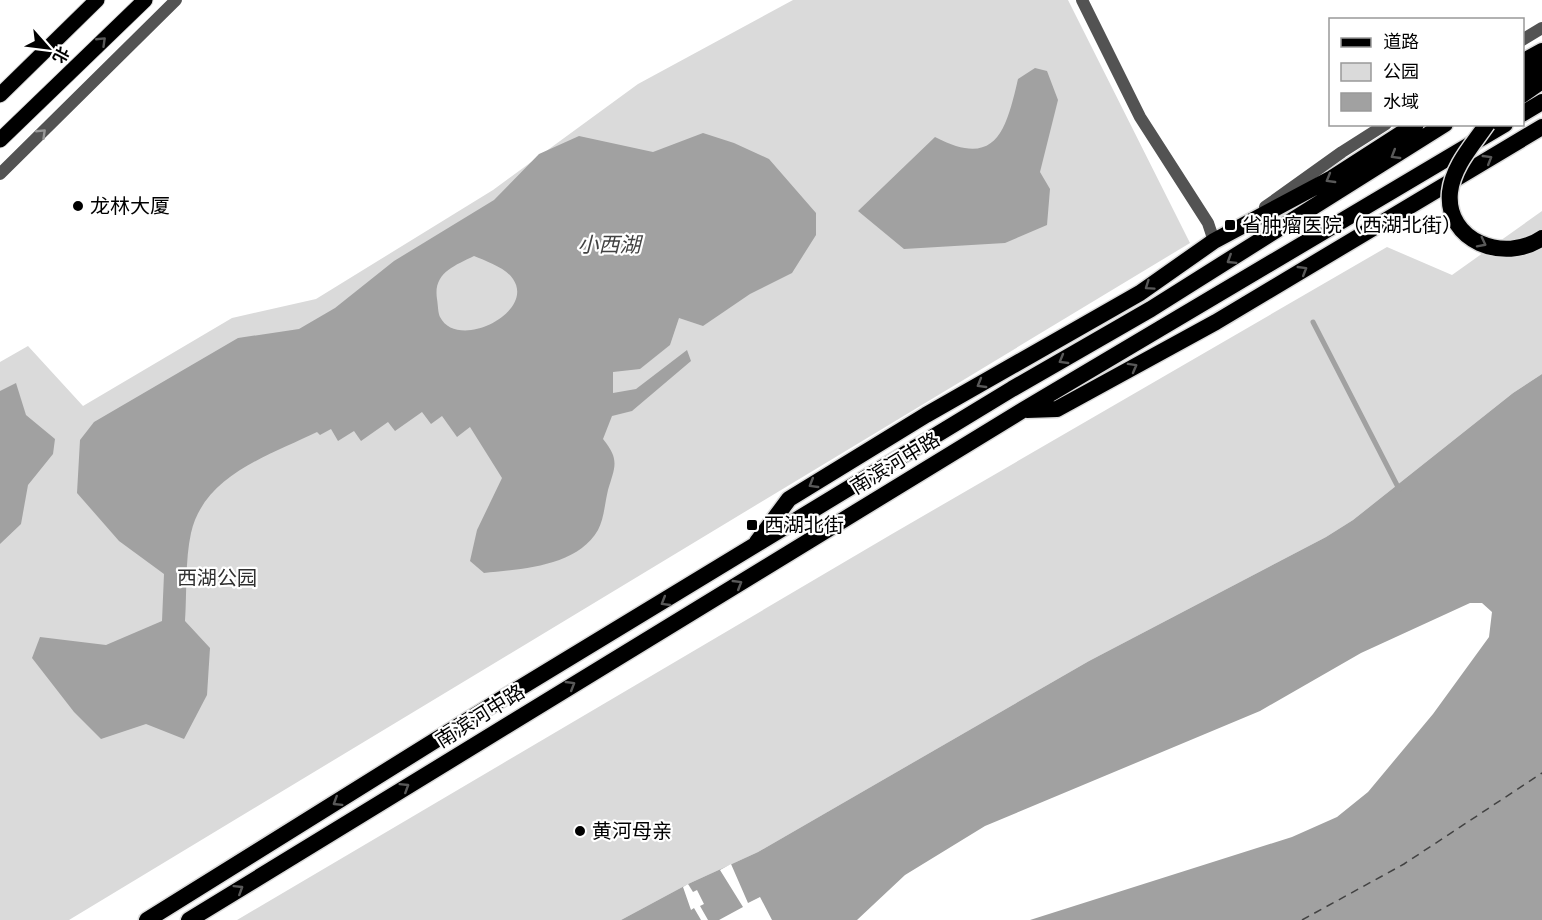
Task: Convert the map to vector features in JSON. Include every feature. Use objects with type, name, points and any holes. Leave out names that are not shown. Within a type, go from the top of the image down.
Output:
[{"type":"highway","points":[[1524,61],[1542,51]]},
{"type":"highway","points":[[1524,76],[1542,65]]},
{"type":"highway","points":[[1524,94],[1542,81]]},
{"type":"highway","points":[[1524,113],[1542,102]]},
{"type":"highway","points":[[751,550],[789,499],[926,416],[1140,293],[1214,241],[1332,178],[1391,130],[1408,126]]},
{"type":"highway","name":"南滨河中路","points":[[147,920],[500,700],[751,550],[1012,389],[1151,309],[1442,126]]},
{"type":"highway","points":[[1486,126],[1454,173],[1450,195],[1455,217],[1467,235],[1486,247],[1508,251],[1530,246],[1542,238]]},
{"type":"highway","name":"南滨河中路","points":[[189,920],[1023,410],[1502,126]]},
{"type":"highway","points":[[1023,410],[1057,409],[1216,322],[1542,127]]},
{"type":"main road","points":[[0,95],[97,0]]},
{"type":"main road","points":[[0,140],[145,0]]},
{"type":"street","points":[[0,174],[176,0]]},
{"type":"street","points":[[1082,0],[1140,117],[1208,223],[1214,241]]},
{"type":"street","points":[[1524,39],[1542,28]]},
{"type":"green space","name":"西湖公园","points":[[793,0],[1068,0],[1190,243],[69,920],[0,920],[0,362],[28,346],[83,406],[232,318],[316,299],[493,190],[638,84]]},
{"type":"green space","points":[[1542,211],[1542,374],[1513,393],[1353,520],[1326,537],[1089,661],[758,852],[688,884],[621,920],[237,920],[892,534],[1387,247],[1452,275]]},
{"type":"water","points":[[1035,68],[1047,71],[1058,100],[1040,172],[1050,189],[1047,225],[1005,243],[904,249],[858,211],[935,137],[956,146],[972,149],[985,146],[995,139],[1003,129],[1009,114],[1018,79]]},
{"type":"water","name":"小西湖","points":[[703,133],[734,143],[769,159],[816,213],[816,235],[792,273],[750,294],[703,326],[679,318],[670,345],[640,369],[613,372],[613,393],[636,389],[687,350],[691,361],[632,411],[612,416],[603,439],[612,452],[614,469],[600,526],[589,542],[576,552],[547,564],[484,573],[470,561],[477,530],[502,478],[470,427],[457,437],[442,416],[431,424],[422,412],[395,431],[388,422],[361,441],[354,431],[338,441],[331,429],[320,435],[317,432],[241,469],[210,496],[198,513],[189,543],[185,621],[210,648],[207,695],[184,739],[146,724],[101,739],[74,712],[32,658],[40,637],[106,645],[162,621],[164,574],[119,541],[77,493],[80,440],[94,422],[238,338],[299,329],[335,308],[394,261],[494,200],[539,154],[579,136],[653,152]],"holes":[[[474,256],[501,268],[510,275],[517,292],[514,304],[505,315],[492,324],[477,329],[462,330],[449,327],[440,317],[437,299],[438,283],[452,267]]]},
{"type":"water","points":[[1542,374],[1542,920],[1030,920],[1292,837],[1337,817],[1368,792],[1433,714],[1489,637],[1492,612],[1482,603],[1470,603],[1361,653],[1260,711],[985,826],[905,875],[857,920],[621,920],[688,884],[758,852],[1089,661],[1326,537],[1353,520],[1513,393]]},
{"type":"water","points":[[16,383],[26,415],[55,439],[53,454],[28,485],[21,524],[0,544],[0,391]]},
{"type":"pier","points":[[731,864],[748,903],[760,897],[772,920],[719,920],[743,907],[720,870]]},
{"type":"pier","points":[[688,884],[693,892],[697,890],[704,904],[700,906],[708,920],[701,920],[694,908],[691,910],[683,887]]},
{"type":"waterway","points":[[1313,322],[1399,489]]},
{"type":"ferry route","points":[[1302,920],[1404,864],[1542,773]]},
{"type":"place","name":"龙林大厦","points":[[78,206]]},
{"type":"place","name":"省肿瘤医院（西湖北街）","points":[[1230,225]]},
{"type":"place","name":"西湖北街","points":[[752,525]]},
{"type":"place","name":"黄河母亲","points":[[580,831]]}]
